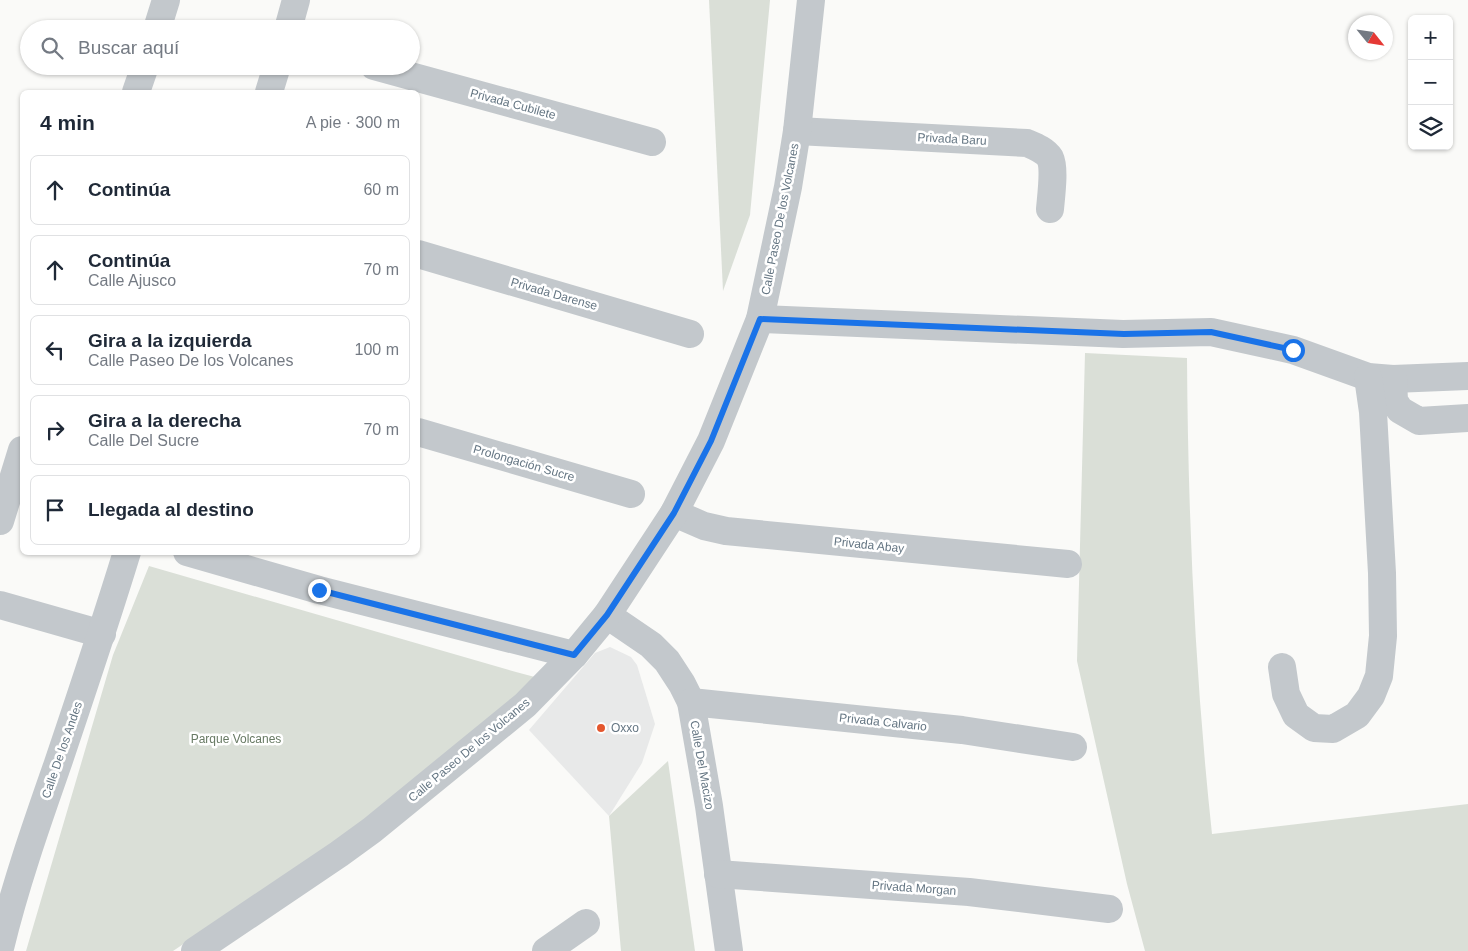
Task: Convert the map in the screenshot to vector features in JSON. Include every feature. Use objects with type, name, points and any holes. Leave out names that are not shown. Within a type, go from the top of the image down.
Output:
[{"type":"street","points":[[159,20],[166,0]]},
{"type":"street","points":[[290,20],[296,0]]},
{"type":"street","name":"Calle Paseo De los Volcanes","points":[[195,951],[372,830],[525,705],[574,655],[607,615],[674,513],[711,441],[760,319],[788,187],[797,131],[811,0]]},
{"type":"street","points":[[137,90],[142,75]]},
{"type":"street","points":[[270,90],[274,75]]},
{"type":"street","name":"Privada Cubilete","points":[[407,75],[652,142]]},
{"type":"street","name":"Privada Baru","points":[[797,131],[1027,143],[1049,157],[1052,166],[1050,209]]},
{"type":"street","name":"Privada Darense","points":[[420,255],[690,334]]},
{"type":"street","points":[[760,319],[1124,334],[1211,332],[1293,350],[1380,378],[1468,376]]},
{"type":"street","points":[[1380,378],[1400,410],[1419,421],[1468,418]]},
{"type":"street","points":[[1282,667],[1286,694],[1296,715],[1314,728],[1333,729],[1357,715],[1371,696],[1379,676],[1383,636],[1382,573],[1373,412],[1380,378]]},
{"type":"street","name":"Prolongación Sucre","points":[[420,433],[631,494]]},
{"type":"street","points":[[0,521],[20,456]]},
{"type":"street","name":"Privada Abay","points":[[674,513],[704,526],[726,531],[1068,564]]},
{"type":"street","name":"Calle De los Andes","points":[[0,948],[38,820],[102,634],[126,555]]},
{"type":"street","points":[[197,555],[319,590],[574,655]]},
{"type":"street","points":[[0,605],[102,634]]},
{"type":"street","name":"Calle Del Macizo","points":[[607,615],[651,645],[668,661],[691,702],[709,806],[729,951]]},
{"type":"street","name":"Privada Calvario","points":[[691,702],[962,730],[1074,747]]},
{"type":"street","name":"Privada Morgan","points":[[718,874],[969,892],[1109,908]]},
{"type":"street","points":[[546,951],[586,923]]},
{"type":"shaded area","points":[[610,647],[631,657],[637,665],[655,724],[642,763],[609,816],[529,730],[595,653]]},
{"type":"green space","points":[[709,0],[770,0],[750,215],[723,291]]},
{"type":"green space","points":[[1085,353],[1187,358],[1189,477],[1197,656],[1212,834],[1468,804],[1468,951],[1145,951],[1127,884],[1077,661]]},
{"type":"green space","name":"Parque Volcanes","points":[[149,566],[546,680],[333,844],[173,951],[26,951],[113,655]]},
{"type":"green space","points":[[668,761],[695,951],[621,951],[609,816]]},
{"type":"place","name":"Oxxo","points":[[601,728]]},
{"type":"route","points":[[319,590],[574,655],[607,615],[674,513],[711,441],[760,319],[1124,334],[1211,332],[1293,350]]}]
